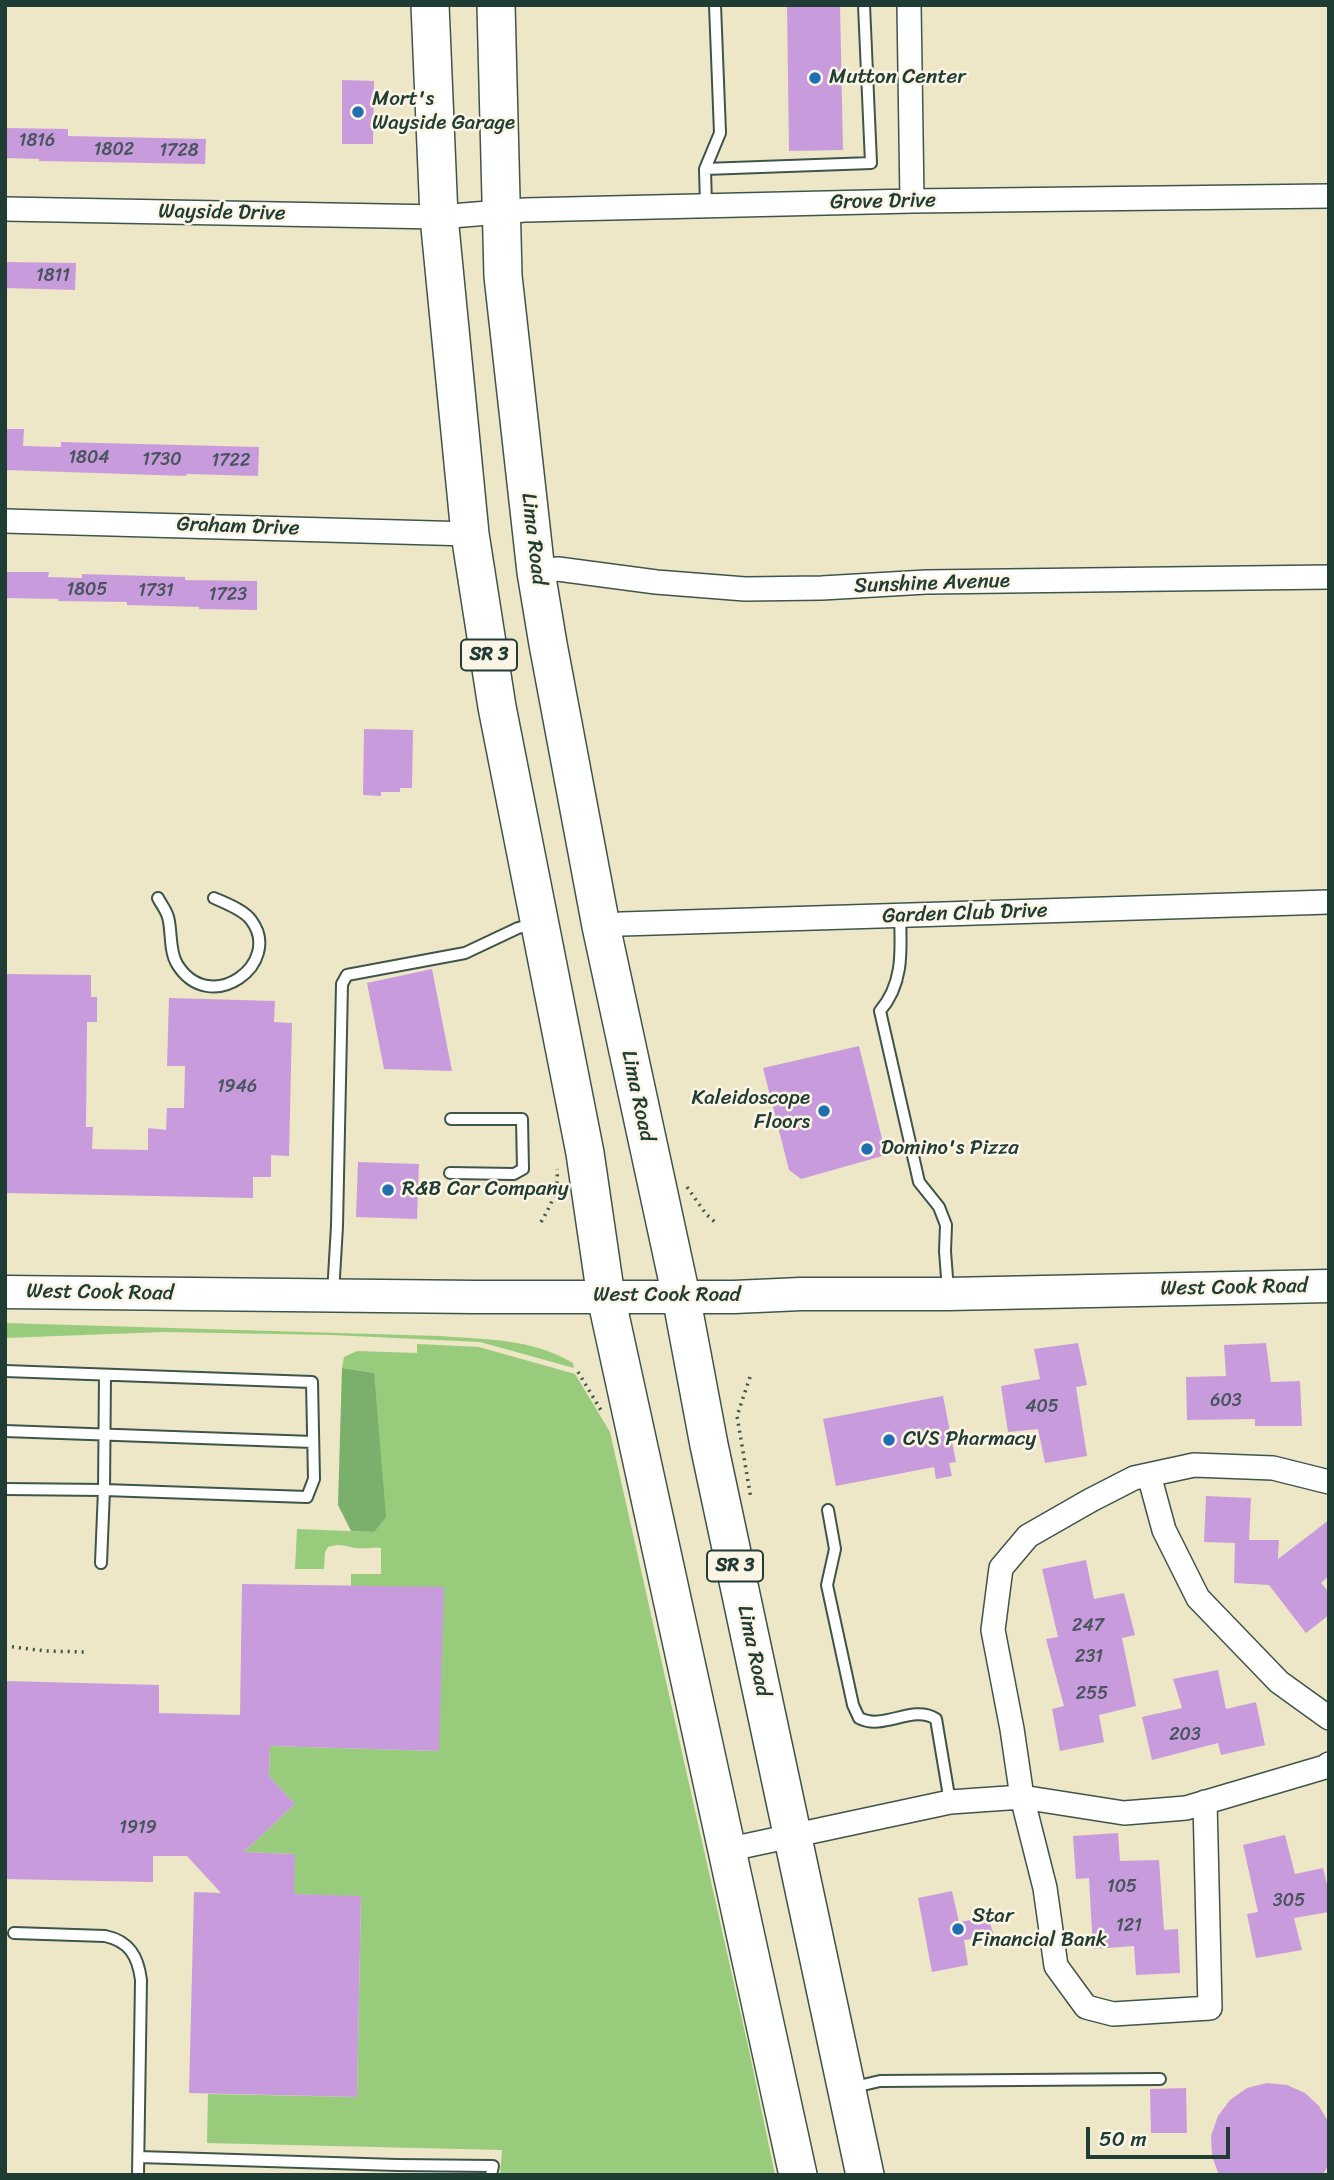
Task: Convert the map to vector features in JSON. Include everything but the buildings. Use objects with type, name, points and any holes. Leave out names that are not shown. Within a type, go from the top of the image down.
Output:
[{"type":"highway","name":"SR 3","points":[[430,5],[439,217],[470,534],[497,707],[585,1153],[606,1297],[798,2175]]},
{"type":"highway","name":"Lima Road","points":[[496,5],[503,276],[536,572],[601,926],[865,2175]]},
{"type":"main road","name":"West Cook Road","points":[[5,1292],[606,1297],[948,1294],[1329,1286]]},
{"type":"street","points":[[909,5],[912,201]]},
{"type":"street","name":"Grove Drive","points":[[439,217],[502,211],[912,201],[1329,197]]},
{"type":"street","name":"Wayside Drive","points":[[5,209],[439,217]]},
{"type":"street","name":"Graham Drive","points":[[5,521],[470,534]]},
{"type":"street","name":"Sunshine Avenue","points":[[536,572],[558,569],[745,590],[926,582],[1329,577]]},
{"type":"street","name":"Garden Club Drive","points":[[601,926],[1329,902]]},
{"type":"street","points":[[1205,1802],[1210,2008],[1113,2014],[1086,2007],[1056,1966],[1045,1888],[1022,1797],[993,1630],[1001,1568],[1028,1536],[1135,1478],[1194,1465],[1273,1468],[1329,1482]]},
{"type":"street","points":[[1149,1475],[1164,1530],[1198,1598],[1279,1682],[1329,1718]]},
{"type":"street","points":[[726,1850],[950,1802],[1022,1797],[1124,1813],[1186,1808],[1329,1764]]},
{"type":"lane","points":[[706,206],[705,169],[720,133],[715,5]]},
{"type":"lane","points":[[705,169],[871,163],[864,5]]},
{"type":"lane","points":[[158,898],[167,914],[176,963],[189,978],[202,986],[221,987],[235,982],[251,968],[258,952],[258,935],[251,918],[214,898]]},
{"type":"lane","points":[[900,916],[901,963],[891,999],[880,1011],[919,1182],[939,1207],[946,1225],[948,1294]]},
{"type":"lane","points":[[333,1295],[342,984],[347,975],[465,953],[518,928],[541,923]]},
{"type":"lane","points":[[450,1173],[514,1174],[523,1169],[522,1119],[451,1119]]},
{"type":"lane","points":[[5,1371],[312,1382],[314,1479],[307,1497],[5,1489]]},
{"type":"lane","points":[[101,1563],[105,1375]]},
{"type":"lane","points":[[5,1431],[313,1442]]},
{"type":"lane","points":[[828,1510],[835,1549],[827,1585],[853,1705],[859,1718],[868,1723],[917,1714],[928,1714],[936,1719],[950,1802]]},
{"type":"lane","points":[[15,1933],[104,1936],[118,1940],[134,1953],[141,1979],[138,2175]]},
{"type":"lane","points":[[848,2088],[880,2081],[1160,2079]]},
{"type":"lane","points":[[139,2157],[493,2166],[491,2175]]},
{"type":"path","points":[[5,1646],[85,1652]]},
{"type":"green space","points":[[5,1323],[440,1336],[492,1340],[541,1349],[573,1363],[574,1368],[480,1342],[332,1335],[163,1332],[5,1338]]},
{"type":"green space","points":[[417,1344],[479,1347],[575,1374],[610,1432],[775,2175],[500,2175],[502,2150],[207,2143],[208,2094],[357,2097],[361,1897],[294,1894],[294,1854],[244,1852],[295,1804],[269,1776],[270,1746],[439,1751],[351,1587],[351,1574],[381,1574],[381,1548],[332,1546],[325,1552],[324,1569],[295,1569],[297,1529],[374,1532],[374,1373],[342,1368],[344,1357],[357,1351],[417,1353]]},
{"type":"green space","points":[[342,1368],[374,1373],[386,1517],[374,1532],[351,1531],[338,1505]]},
{"type":"place","name":"Mutton Center","points":[[815,78]]},
{"type":"place","name":"Mort's Wayside Garage","points":[[358,112]]},
{"type":"place","name":"Kaleidoscope Floors","points":[[824,1111]]},
{"type":"place","name":"Domino's Pizza","points":[[867,1149]]},
{"type":"place","name":"R&B Car Company","points":[[388,1190]]},
{"type":"place","name":"CVS Pharmacy","points":[[889,1440]]},
{"type":"place","name":"Star Financial Bank","points":[[958,1929]]}]
